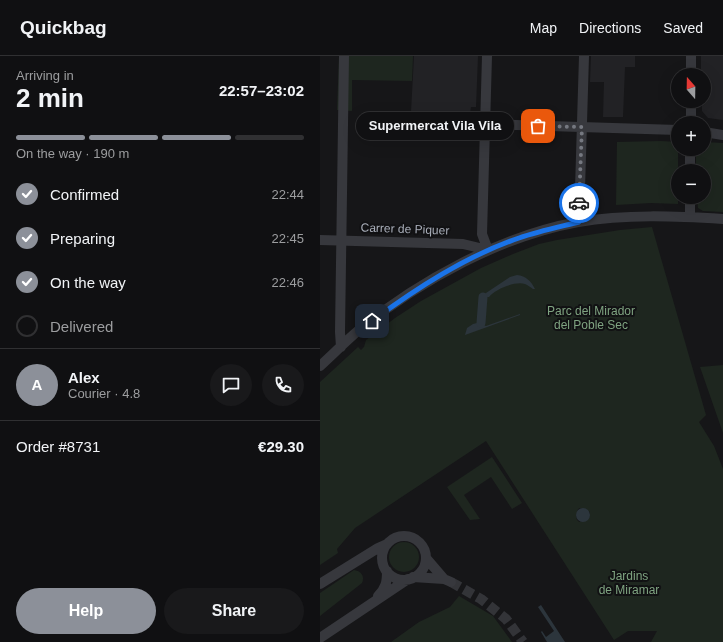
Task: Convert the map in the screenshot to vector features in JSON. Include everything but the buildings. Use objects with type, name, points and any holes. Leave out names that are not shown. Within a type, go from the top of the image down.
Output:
[{"type":"street","points":[[341,347],[342,122],[344,56]]},
{"type":"street","points":[[488,56],[482,234],[488,250]]},
{"type":"street","points":[[579,222],[584,56]]},
{"type":"street","points":[[691,56],[691,68]]},
{"type":"street","points":[[485,124],[671,130]]},
{"type":"street","points":[[711,133],[723,134]]},
{"type":"street","points":[[690,204],[690,217]]},
{"type":"street","points":[[320,366],[360,329],[409,294],[437,277],[488,250],[536,232],[579,222],[624,217],[723,218]]},
{"type":"street","name":"Carrer de Piquer","points":[[320,240],[463,244],[488,250]]},
{"type":"street","points":[[320,584],[398,537],[410,537],[417,540],[425,551],[426,558],[422,569],[411,578],[372,602],[320,638]]},
{"type":"street","points":[[372,602],[384,591],[387,582],[387,571],[382,560],[384,549],[387,544]]},
{"type":"street","points":[[358,561],[370,557],[382,560]]},
{"type":"street","points":[[387,571],[396,578],[447,581],[426,558]]},
{"type":"shaded area","points":[[414,56],[478,56],[476,107],[471,107],[470,113],[411,112]]},
{"type":"shaded area","points":[[591,56],[635,56],[635,67],[625,67],[623,117],[603,117],[604,82],[590,82]]},
{"type":"shaded area","points":[[701,56],[723,56],[723,120],[711,118],[711,116],[706,116],[702,111],[702,108],[711,108],[711,68],[701,68]]},
{"type":"shaded area","points":[[517,275],[528,279],[535,289],[521,283],[500,289],[489,297],[482,297],[510,277]]},
{"type":"shaded area","points":[[520,314],[465,335],[467,328],[473,324],[477,323],[486,326]]},
{"type":"shaded area","points":[[580,508],[586,508],[590,512],[590,518],[586,522],[580,522],[576,518],[576,512]]},
{"type":"shaded area","points":[[541,605],[565,642],[547,642],[541,632],[542,631],[546,637],[554,631],[538,607]]},
{"type":"green space","points":[[339,56],[413,56],[412,81],[352,80],[352,111],[337,110]]},
{"type":"green space","points":[[617,142],[671,142],[671,156],[678,156],[678,164],[671,164],[671,204],[616,205]]},
{"type":"green space","points":[[711,142],[723,143],[723,212],[703,211],[698,208],[698,204],[711,204],[711,164],[696,164],[696,156],[711,156]]},
{"type":"green space","name":"Parc del Mirador del Poble Sec","points":[[652,227],[706,415],[699,422],[714,446],[723,469],[723,642],[651,642],[657,631],[628,631],[614,640],[486,441],[355,528],[337,549],[338,553],[320,565],[320,382],[358,347],[361,350],[364,347],[366,340],[395,318],[421,301],[481,268],[539,244],[620,230]],"holes":[[[578,509],[585,509],[590,512],[589,518],[579,522],[576,517]]]},
{"type":"green space","points":[[723,365],[723,433],[700,367]]},
{"type":"green space","points":[[492,457],[522,503],[512,509],[491,477],[464,495],[480,519],[470,520],[447,487]]},
{"type":"green space","points":[[404,542],[415,546],[419,557],[415,568],[404,572],[393,568],[389,557],[393,546]]},
{"type":"green space","points":[[354,570],[359,571],[362,574],[362,583],[320,616],[320,593]]},
{"type":"green space","points":[[459,596],[493,616],[512,642],[391,642],[419,622],[450,607]]},
{"type":"waterway","points":[[481,323],[483,297]]},
{"type":"tunnel","points":[[451,582],[481,599],[506,619],[523,642]]},
{"type":"way so far","points":[[538,126],[582,127],[579,203]]},
{"type":"place","name":"Supermercat Vila Vila","points":[[538,126]]},
{"type":"route","points":[[372,321],[396,303],[437,277],[488,250],[536,232],[579,222],[579,203]]},
{"type":"park label","name":"Jardins de Miramar","points":[[629,583]]}]
